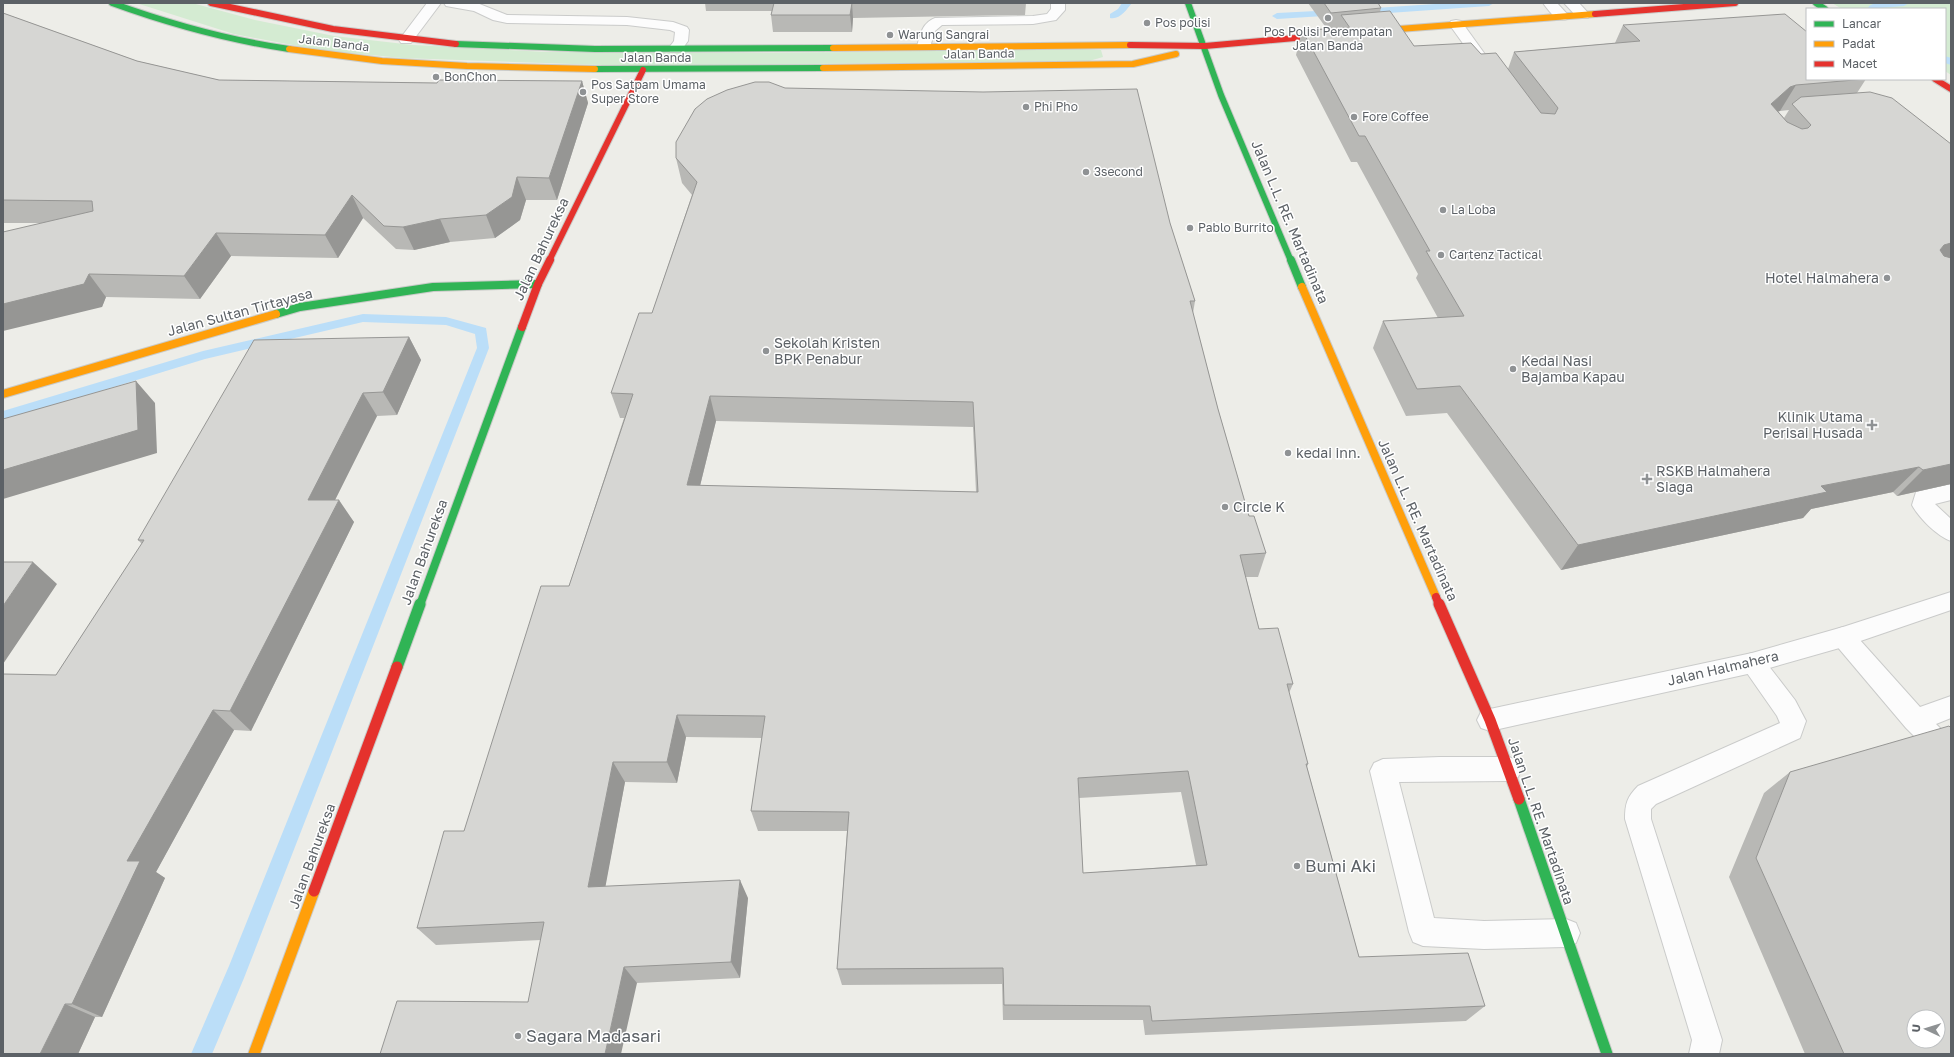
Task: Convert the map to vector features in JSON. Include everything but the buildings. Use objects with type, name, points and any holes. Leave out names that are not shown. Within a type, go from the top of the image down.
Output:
[{"type":"street","name":"Jalan Banda","points":[[112,3],[147,16],[200,32],[253,44],[312,53],[382,61],[467,66],[643,70],[1133,64],[1205,46]]},
{"type":"street","name":"Jalan Banda","points":[[212,3],[313,27],[406,40],[518,46],[675,49],[1126,44],[1205,46],[1340,34]]},
{"type":"street","points":[[406,40],[434,3]]},
{"type":"street","points":[[451,3],[477,7],[498,18],[507,19],[627,21],[673,26],[682,30],[680,41],[675,49]]},
{"type":"street","points":[[924,47],[929,28],[932,23],[940,21],[1033,20],[1051,17],[1058,10],[1058,3]]},
{"type":"street","name":"Jalan L.L. RE. Martadinata","points":[[1188,3],[1205,46],[1221,95],[1313,313],[1490,720],[1509,769],[1607,1054]]},
{"type":"street","points":[[1550,3],[1562,16]]},
{"type":"street","points":[[1571,3],[1583,15]]},
{"type":"street","points":[[1364,32],[1735,3]]},
{"type":"street","points":[[1456,24],[1496,80]]},
{"type":"street","name":"Jalan Bahureksa","points":[[254,1054],[538,284],[643,70]]},
{"type":"street","points":[[1937,80],[1951,89]]},
{"type":"street","name":"Jalan Sultan Tirtayasa","points":[[3,394],[300,307],[433,287],[538,284]]},
{"type":"street","points":[[1951,492],[1924,498],[1923,505],[1951,532]]},
{"type":"street","name":"Jalan Halmahera","points":[[1490,720],[1752,663],[1843,637],[1951,601]]},
{"type":"street","points":[[1843,637],[1915,720],[1951,756]]},
{"type":"street","points":[[1704,1054],[1707,1040],[1638,819],[1638,804],[1647,795],[1791,730],[1793,721],[1786,708],[1752,663]]},
{"type":"street","points":[[1915,720],[1951,707]]},
{"type":"street","points":[[1509,769],[1383,771],[1423,932],[1484,935],[1566,933]]},
{"type":"green space","points":[[136,3],[192,3],[255,20],[334,36],[413,45],[546,52],[772,53],[1082,49],[1101,50],[1103,57],[1089,61],[630,66],[402,58],[319,50],[234,34]]},
{"type":"green space","points":[[1832,3],[1951,3],[1951,75],[1946,72],[1946,8],[1840,8]]},
{"type":"waterway","points":[[1113,16],[1121,11],[1127,3]]},
{"type":"waterway","points":[[1360,12],[1489,3]]},
{"type":"waterway","points":[[1872,8],[1878,5],[1904,3]]},
{"type":"waterway","points":[[1277,16],[1336,13]]},
{"type":"waterway","points":[[1946,60],[1951,62]]},
{"type":"waterway","points":[[3,416],[203,355],[363,318],[446,321],[481,331],[483,348],[237,971],[201,1054]]},
{"type":"traffic: fast","points":[[112,3],[177,25],[221,37],[289,49]]},
{"type":"traffic: fast","points":[[1188,3],[1221,95],[1302,287]]},
{"type":"traffic: fast","points":[[1816,3],[1824,8]]},
{"type":"traffic: fast","points":[[456,44],[595,49],[833,48]]},
{"type":"traffic: fast","points":[[595,69],[823,68]]},
{"type":"traffic: fast","points":[[276,314],[300,307],[433,287],[538,284]]},
{"type":"traffic: fast","points":[[397,667],[522,327]]},
{"type":"traffic: fast","points":[[1519,799],[1607,1054]]},
{"type":"traffic: slow","points":[[1373,31],[1595,14]]},
{"type":"traffic: slow","points":[[833,48],[1130,45]]},
{"type":"traffic: slow","points":[[289,49],[382,61],[467,66],[595,69]]},
{"type":"traffic: slow","points":[[823,68],[1133,64],[1176,54]]},
{"type":"traffic: slow","points":[[1302,287],[1436,597]]},
{"type":"traffic: slow","points":[[3,394],[276,314]]},
{"type":"traffic: slow","points":[[254,1054],[314,891]]},
{"type":"traffic: jam","points":[[211,3],[333,29],[393,38],[456,44]]},
{"type":"traffic: jam","points":[[1595,14],[1735,3]]},
{"type":"traffic: jam","points":[[1130,45],[1205,46],[1329,35]]},
{"type":"traffic: jam","points":[[522,327],[538,284],[643,70]]},
{"type":"traffic: jam","points":[[1937,80],[1951,89]]},
{"type":"traffic: jam","points":[[1436,597],[1490,720],[1519,799]]},
{"type":"traffic: jam","points":[[314,891],[397,667]]},
{"type":"place","name":"Pos Polisi Perempatan Jalan Banda","points":[[1328,18]]},
{"type":"place","name":"Pos polisi","points":[[1147,23]]},
{"type":"place","name":"Warung Sangrai","points":[[890,35]]},
{"type":"place","name":"BonChon","points":[[436,77]]},
{"type":"place","name":"Pos Satpam Umama Super Store","points":[[583,92]]},
{"type":"place","name":"Phi Pho","points":[[1026,107]]},
{"type":"place","name":"Fore Coffee","points":[[1354,117]]},
{"type":"place","name":"3second","points":[[1086,172]]},
{"type":"place","name":"La Loba","points":[[1443,210]]},
{"type":"place","name":"Pablo Burrito","points":[[1190,228]]},
{"type":"place","name":"Cartenz Tactical","points":[[1441,255]]},
{"type":"place","name":"Hotel Halmahera","points":[[1887,278]]},
{"type":"place","name":"Sekolah Kristen BPK Penabur","points":[[766,351]]},
{"type":"place","name":"Kedai Nasi Bajamba Kapau","points":[[1513,369]]},
{"type":"place","name":"Klinik Utama Perisai Husada","points":[[1872,425]]},
{"type":"place","name":"kedai inn.","points":[[1288,453]]},
{"type":"place","name":"RSKB Halmahera Siaga","points":[[1647,479]]},
{"type":"place","name":"Circle K","points":[[1225,507]]},
{"type":"place","name":"Bumi Aki","points":[[1297,866]]},
{"type":"place","name":"Sagara Madasari","points":[[518,1036]]}]
